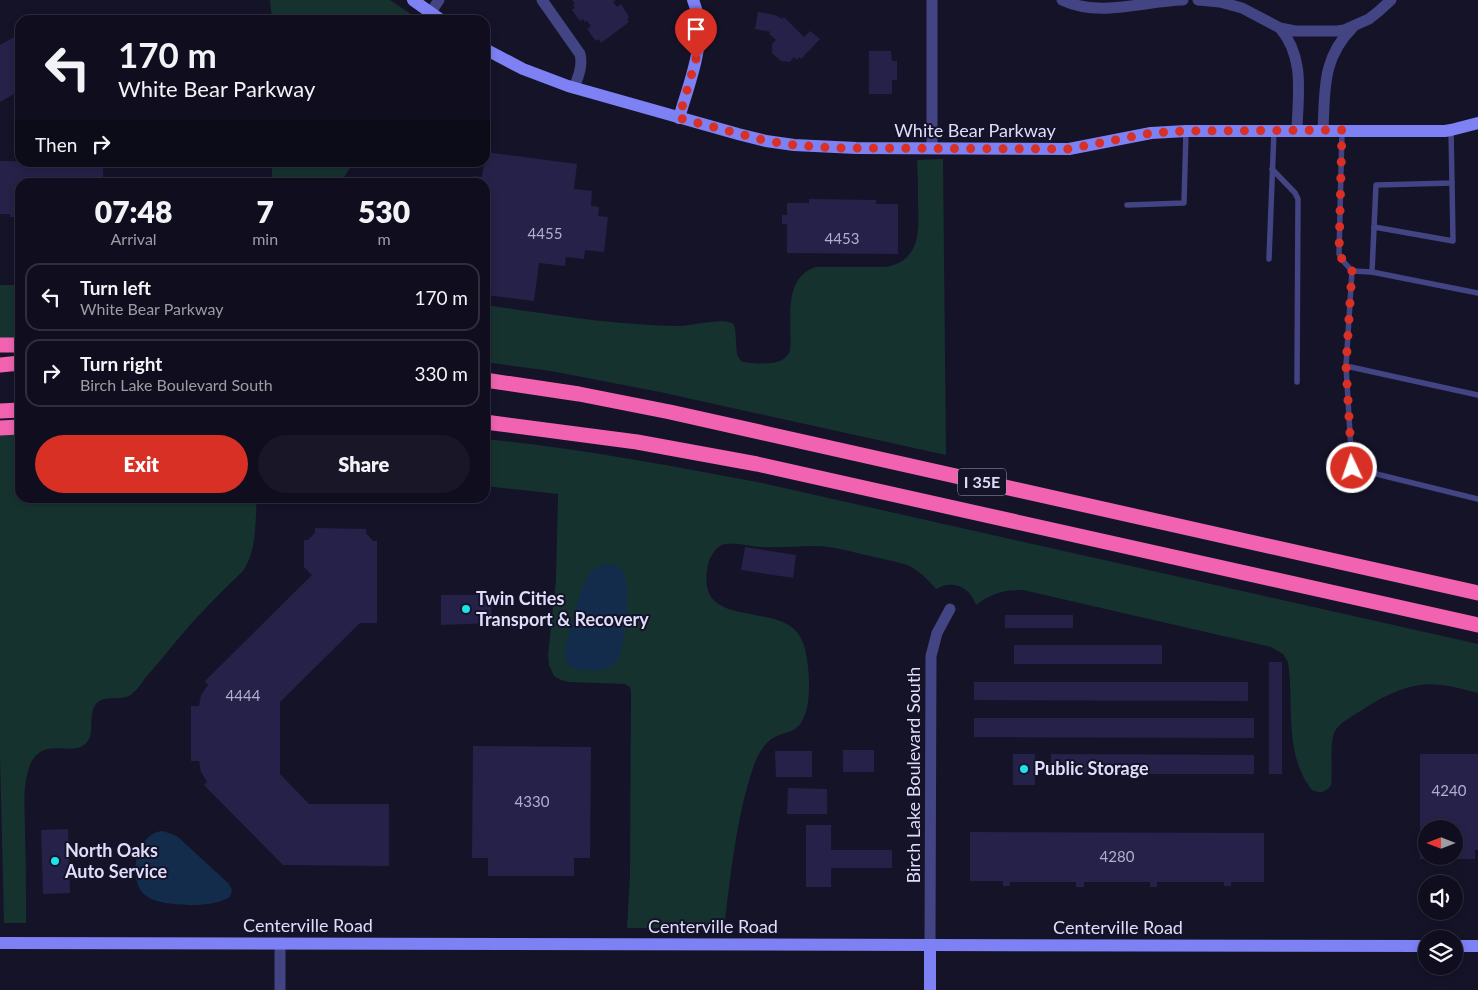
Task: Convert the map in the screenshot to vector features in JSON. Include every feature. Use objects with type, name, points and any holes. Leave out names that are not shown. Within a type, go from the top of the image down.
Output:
[{"type":"highway","points":[[0,345],[15,345]]},
{"type":"highway","points":[[0,365],[15,364]]},
{"type":"highway","name":"I 35E","points":[[490,381],[579,394],[670,412],[1478,593]]},
{"type":"highway","points":[[0,411],[15,410]]},
{"type":"highway","name":"I 35E","points":[[490,423],[627,441],[757,464],[1478,625]]},
{"type":"highway","points":[[0,428],[15,427]]},
{"type":"street","points":[[414,0],[435,15]]},
{"type":"street","points":[[431,12],[439,0]]},
{"type":"street","points":[[542,0],[580,54],[581,66],[574,88]]},
{"type":"street","points":[[679,118],[694,70],[699,44],[698,20],[693,0]]},
{"type":"street","points":[[932,0],[932,148]]},
{"type":"street","points":[[1062,0],[1087,7],[1106,8],[1183,0]]},
{"type":"street","points":[[1198,0],[1220,2],[1242,8],[1280,28],[1295,31],[1337,31],[1355,26],[1369,19],[1391,0]]},
{"type":"street","points":[[1322,130],[1328,67],[1344,37],[1355,26]]},
{"type":"street","points":[[1280,28],[1292,44],[1296,58],[1298,72],[1297,130]]},
{"type":"street","name":"White Bear Parkway","points":[[490,52],[523,69],[554,82],[679,118],[758,139],[794,145],[834,148],[1069,149],[1151,133],[1186,131],[1451,130],[1478,122]]},
{"type":"street","name":"Birch Lake Boulevard South","points":[[930,945],[932,656],[937,633],[950,609]]},
{"type":"street","name":"Centerville Road","points":[[0,943],[1418,946]]},
{"type":"street","points":[[280,943],[280,990]]},
{"type":"street","points":[[930,945],[930,990]]},
{"type":"street","points":[[1463,946],[1478,946]]},
{"type":"lane","points":[[1342,130],[1339,254],[1352,271],[1346,366],[1352,468],[1478,499]]},
{"type":"lane","points":[[1374,227],[1453,241],[1451,130]]},
{"type":"lane","points":[[1127,205],[1184,203],[1186,131]]},
{"type":"lane","points":[[1269,259],[1274,131]]},
{"type":"lane","points":[[1272,169],[1298,199],[1297,382]]},
{"type":"lane","points":[[1372,272],[1376,185],[1452,183]]},
{"type":"lane","points":[[1352,271],[1372,272],[1478,293]]},
{"type":"lane","points":[[1346,366],[1478,395]]},
{"type":"green space","points":[[270,0],[390,0],[411,15],[272,15]]},
{"type":"green space","points":[[943,159],[946,455],[660,392],[551,371],[490,363],[490,306],[632,324],[680,326],[725,321],[732,323],[735,327],[737,355],[741,361],[749,363],[779,362],[790,351],[790,315],[793,291],[805,273],[816,267],[885,267],[897,264],[912,251],[918,224],[917,160]]},
{"type":"green space","points":[[272,167],[350,167],[344,178],[272,178]]},
{"type":"green space","points":[[0,285],[15,285],[15,339],[0,339]]},
{"type":"green space","points":[[15,434],[15,503],[257,503],[253,545],[248,563],[243,571],[193,621],[134,692],[123,698],[104,699],[96,704],[92,713],[91,735],[86,743],[74,749],[42,751],[30,765],[27,773],[24,798],[26,923],[4,923],[0,754],[0,435]]},
{"type":"green space","points":[[490,440],[587,452],[757,482],[1478,644],[1478,693],[1446,686],[1419,685],[1399,690],[1362,710],[1343,722],[1335,731],[1332,742],[1331,785],[1324,791],[1318,792],[1309,787],[1305,780],[1295,751],[1292,737],[1288,662],[1283,654],[1271,647],[1023,590],[1010,590],[998,593],[976,605],[970,594],[960,586],[949,585],[936,589],[919,572],[907,565],[835,548],[821,546],[756,547],[724,544],[716,549],[709,561],[706,582],[711,597],[721,606],[735,611],[783,622],[799,635],[804,644],[809,683],[805,715],[795,729],[769,741],[760,752],[754,765],[738,825],[724,928],[627,928],[630,876],[631,691],[630,687],[625,684],[561,680],[554,676],[549,665],[548,655],[556,580],[558,494],[490,487]]},
{"type":"water","points":[[607,564],[621,569],[625,576],[627,587],[625,633],[622,647],[618,658],[611,667],[597,670],[575,669],[566,660],[569,631],[588,576],[596,568]]},
{"type":"water","points":[[163,831],[178,837],[229,884],[232,890],[230,897],[216,903],[189,905],[159,902],[144,894],[136,877],[137,856],[147,839],[154,833]]},
{"type":"building","points":[[572,0],[616,0],[613,2],[617,7],[621,4],[629,17],[627,19],[629,22],[601,43],[599,39],[596,41],[587,29],[591,26],[587,21],[585,22],[583,19],[580,21],[572,10],[575,8],[573,5],[575,4]]},
{"type":"building","points":[[758,12],[775,15],[782,19],[784,17],[804,37],[810,31],[820,39],[801,59],[799,57],[797,60],[794,57],[790,62],[781,61],[772,53],[772,44],[776,40],[769,34],[771,32],[755,29]]},
{"type":"building","points":[[15,37],[15,94],[0,102],[0,45]]},
{"type":"building","points":[[869,51],[891,51],[892,61],[897,61],[897,80],[892,80],[892,94],[869,94]]},
{"type":"building","points":[[490,153],[577,164],[574,189],[592,191],[591,206],[599,207],[598,216],[608,217],[604,252],[585,250],[584,259],[566,257],[565,266],[539,263],[534,301],[490,296],[490,178],[473,178],[473,176],[482,177],[483,167],[490,167]]},
{"type":"building","points":[[0,161],[15,161],[15,167],[103,167],[103,178],[15,178],[15,217],[10,217],[10,214],[0,214]]},
{"type":"building","points":[[809,199],[876,200],[876,204],[898,204],[898,254],[787,253],[787,224],[782,224],[782,215],[787,215],[787,203],[809,203]]},
{"type":"building","points":[[315,528],[366,529],[366,533],[373,541],[377,541],[377,623],[360,623],[280,702],[280,774],[309,804],[389,804],[389,866],[283,865],[204,785],[207,782],[201,772],[199,761],[191,761],[191,706],[199,706],[201,695],[208,685],[205,681],[312,575],[304,567],[304,540],[308,540],[315,533]]},
{"type":"building","points":[[745,547],[796,555],[793,578],[741,570]]},
{"type":"building","name":"Twin Cities Transport & Recovery","points":[[441,595],[492,595],[491,623],[441,625]]},
{"type":"building","points":[[1005,615],[1073,615],[1073,628],[1005,628]]},
{"type":"building","points":[[1014,645],[1162,645],[1162,664],[1014,664]]},
{"type":"building","points":[[1269,662],[1282,662],[1282,774],[1269,774]]},
{"type":"building","points":[[974,682],[1248,682],[1248,701],[974,700]]},
{"type":"building","points":[[974,718],[1254,718],[1254,738],[974,737]]},
{"type":"building","points":[[473,746],[591,747],[590,858],[574,858],[574,876],[488,876],[488,858],[472,858]]},
{"type":"building","points":[[843,750],[874,750],[874,772],[843,772]]},
{"type":"building","points":[[775,751],[812,751],[812,777],[776,777]]},
{"type":"building","name":"Public Storage","points":[[1013,754],[1035,754],[1035,785],[1013,785]]},
{"type":"building","points":[[1051,754],[1254,755],[1254,774],[1051,774]]},
{"type":"building","points":[[1420,754],[1478,754],[1478,850],[1475,850],[1475,859],[1463,859],[1463,820],[1420,820]]},
{"type":"building","points":[[788,788],[827,789],[827,814],[787,814]]},
{"type":"building","points":[[806,825],[831,825],[831,850],[892,850],[892,868],[831,868],[831,887],[806,887]]},
{"type":"building","name":"North Oaks Auto Service","points":[[68,829],[70,893],[43,894],[41,830]]},
{"type":"building","points":[[970,832],[1264,833],[1264,882],[1231,882],[1231,886],[1224,886],[1224,882],[1157,882],[1157,887],[1150,887],[1150,882],[1084,882],[1084,887],[1076,887],[1076,882],[1010,882],[1010,886],[1003,886],[1003,881],[970,881]]},
{"type":"place","name":"Twin Cities Transport & Recovery","points":[[466,609]]},
{"type":"place","name":"Public Storage","points":[[1024,769]]},
{"type":"place","name":"North Oaks Auto Service","points":[[55,861]]},
{"type":"route","points":[[696,59],[679,118],[758,139],[794,145],[856,148],[1069,149],[1151,133],[1342,130],[1339,254],[1352,271],[1346,366],[1352,468]]}]
